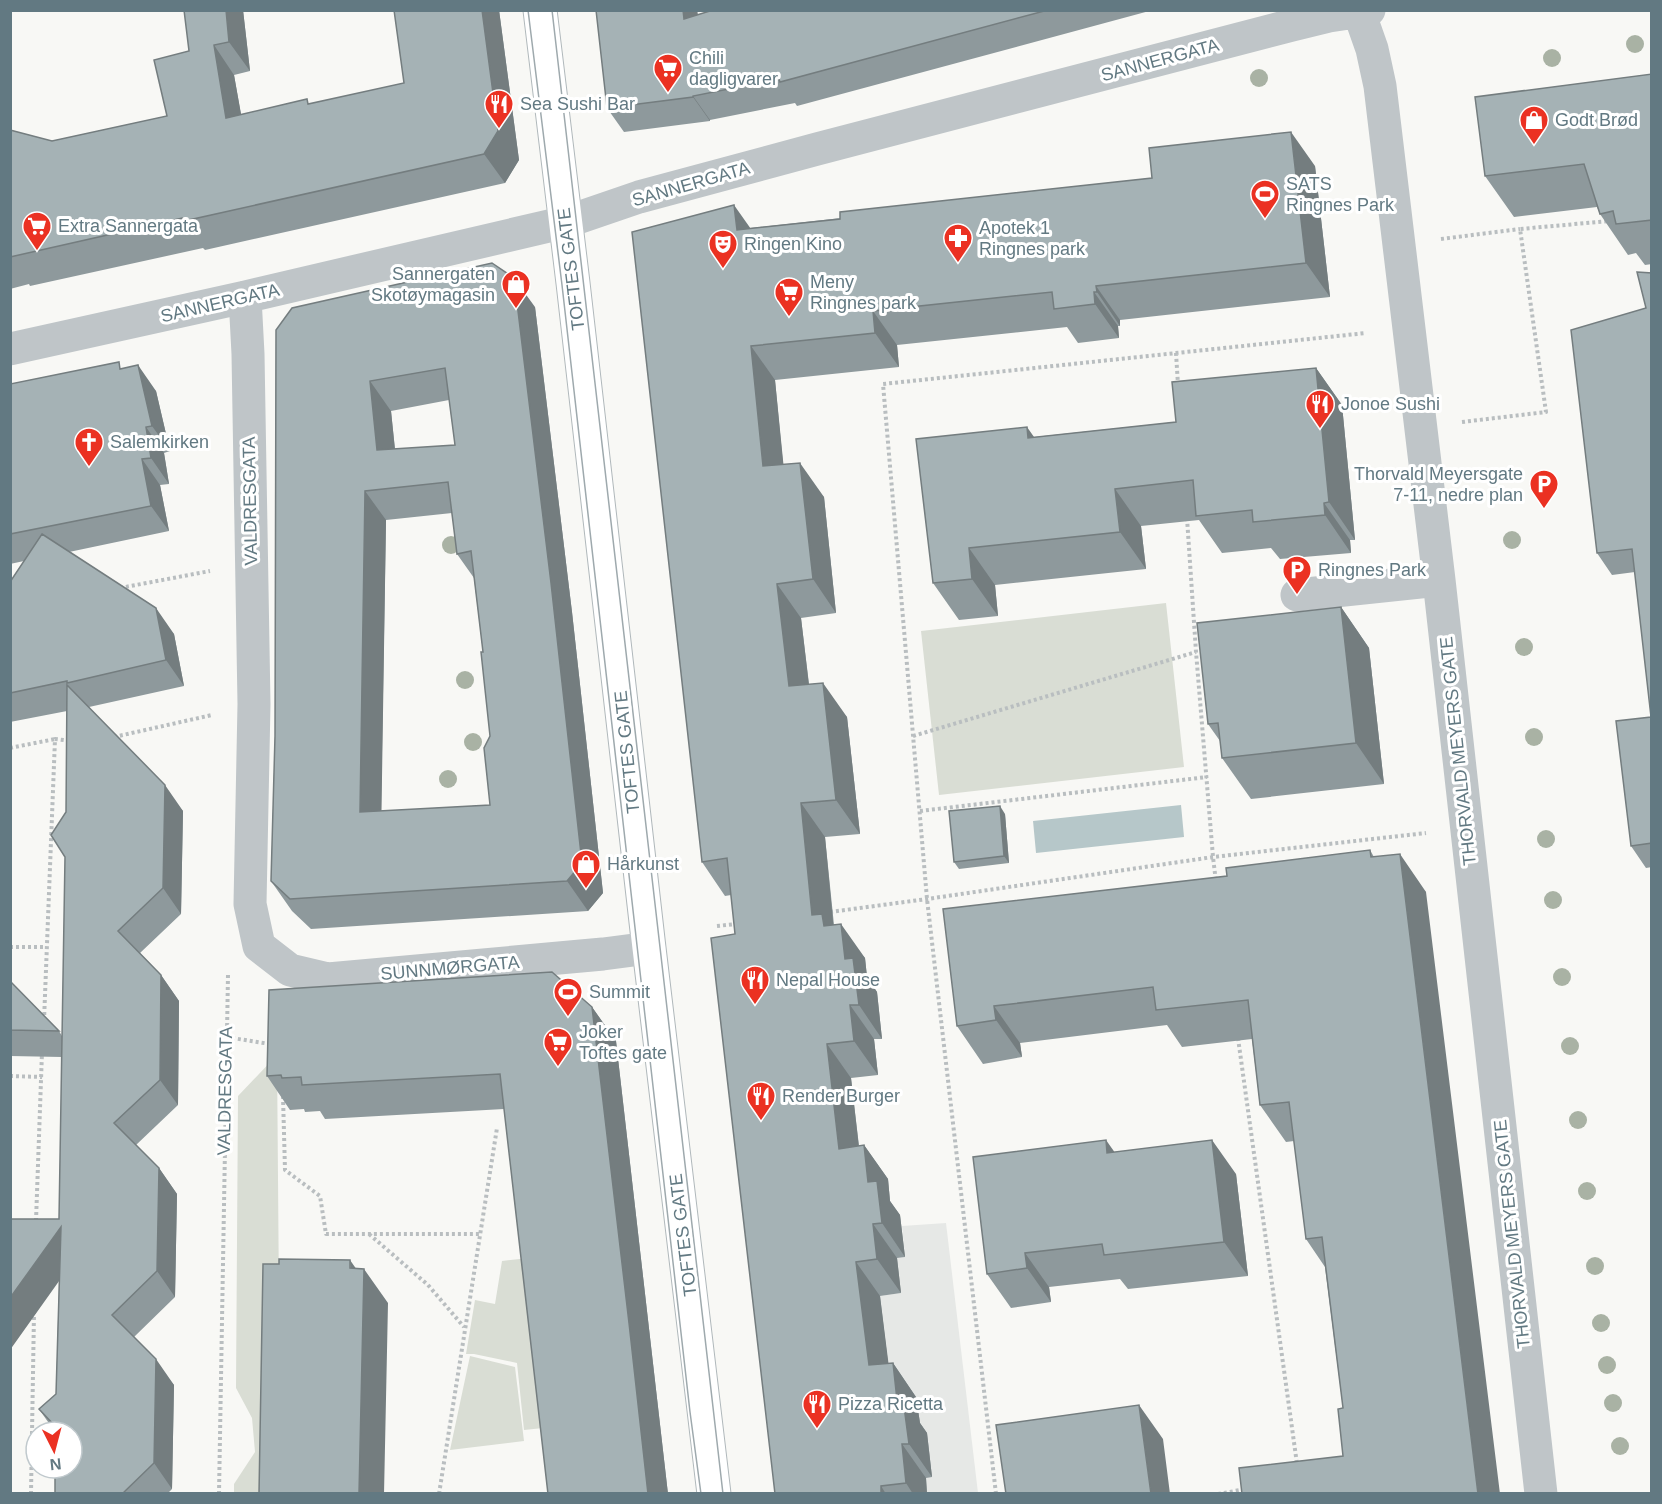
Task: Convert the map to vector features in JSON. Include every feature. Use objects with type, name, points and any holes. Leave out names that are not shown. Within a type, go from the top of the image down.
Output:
[{"type":"main road","name":"TOFTES GATE","points":[[540,10],[714,1494]]},
{"type":"street","name":"SANNERGATA","points":[[10,349],[566,222],[639,197],[817,149],[1292,25],[1364,11]]},
{"type":"street","name":"THORVALD MEYERS GATE","points":[[1364,11],[1380,86],[1410,329],[1541,1494]]},
{"type":"street","name":"VALDRESGATA","points":[[245,297],[254,704],[250,904],[259,946]]},
{"type":"street","points":[[1297,595],[1439,580]]},
{"type":"street","name":"SUNNMØRGATA","points":[[259,946],[290,970],[328,979],[649,948]]},
{"type":"path","points":[[1434,240],[1520,229],[1616,221]]},
{"type":"path","points":[[1421,427],[1546,412],[1520,229]]},
{"type":"path","points":[[996,1494],[927,899],[883,384],[1410,329]]},
{"type":"path","points":[[1176,353],[1178,389]]},
{"type":"path","points":[[1186,508],[1213,857],[1218,892]]},
{"type":"path","points":[[112,589],[215,571]]},
{"type":"path","points":[[913,736],[1196,651]]},
{"type":"path","points":[[113,738],[254,704]]},
{"type":"path","points":[[10,748],[55,739],[78,742]]},
{"type":"path","points":[[43,1030],[55,739]]},
{"type":"path","points":[[920,811],[1207,777]]},
{"type":"path","points":[[822,913],[1213,857],[1466,829]]},
{"type":"path","points":[[717,926],[740,923]]},
{"type":"path","name":"VALDRESGATA","points":[[219,1494],[228,971],[259,946]]},
{"type":"path","points":[[10,947],[46,947]]},
{"type":"path","points":[[1238,1034],[1298,1469]]},
{"type":"path","points":[[226,1037],[270,1044]]},
{"type":"path","points":[[36,1223],[43,1041]]},
{"type":"path","points":[[10,1076],[42,1077]]},
{"type":"path","points":[[282,1091],[285,1170],[320,1196],[326,1234],[480,1234]]},
{"type":"path","points":[[439,1494],[496,1128]]},
{"type":"path","points":[[368,1234],[428,1285],[465,1328]]},
{"type":"path","points":[[31,1494],[34,1305]]},
{"type":"path","points":[[1218,1494],[1253,1488]]},
{"type":"shaded area","points":[[1166,603],[1184,767],[939,795],[921,631]]},
{"type":"shaded area","points":[[1181,805],[1184,837],[1036,853],[1033,821]]},
{"type":"shaded area","points":[[277,1055],[278,1493],[234,1493],[234,1484],[255,1452],[252,1418],[236,1388],[238,1096]]},
{"type":"shaded area","points":[[946,1223],[978,1493],[927,1493],[926,1478],[893,1399],[880,1296],[901,1293],[897,1258],[905,1257],[902,1226]]},
{"type":"shaded area","points":[[529,1258],[553,1427],[524,1430],[517,1363],[466,1354],[475,1300],[495,1304],[502,1261]]},
{"type":"shaded area","points":[[470,1356],[515,1367],[524,1441],[450,1450]]},
{"type":"building","points":[[184,10],[226,10],[229,42],[214,45],[226,118],[307,99],[308,104],[404,83],[394,10],[482,10],[498,131],[484,154],[10,257],[10,130],[52,141],[167,116],[154,60],[189,51]]},
{"type":"building","points":[[596,10],[683,10],[684,19],[713,10],[1048,10],[780,82],[779,79],[693,97],[607,108]]},
{"type":"building","points":[[1652,74],[1652,220],[1616,224],[1613,211],[1600,214],[1584,164],[1485,176],[1475,97]]},
{"type":"building","points":[[1291,132],[1306,263],[1096,286],[1095,304],[1054,309],[1052,292],[873,311],[875,333],[751,346],[763,466],[800,463],[813,579],[777,584],[789,686],[823,683],[836,800],[801,803],[812,915],[822,914],[824,926],[841,924],[845,959],[853,958],[859,1005],[850,1005],[854,1041],[827,1044],[839,1149],[864,1145],[868,1182],[877,1181],[882,1223],[873,1224],[877,1259],[856,1262],[869,1365],[893,1363],[897,1400],[903,1399],[909,1444],[902,1444],[906,1483],[881,1486],[881,1494],[775,1494],[711,938],[735,934],[727,858],[702,862],[632,232],[734,205],[737,230],[840,219],[840,212],[1152,178],[1149,148]]},
{"type":"building","points":[[492,263],[514,278],[582,863],[567,881],[290,899],[271,881],[275,736],[276,330],[292,308]],"holes":[[[445,368],[455,445],[377,450],[370,381]],[[448,482],[457,554],[471,551],[490,736],[484,748],[490,805],[360,812],[365,491]]]},
{"type":"building","points":[[1637,272],[1652,273],[1652,843],[1631,846],[1616,721],[1651,717],[1632,549],[1597,553],[1571,330],[1646,308]]},
{"type":"building","name":"Salemkirken","points":[[119,362],[120,369],[138,365],[152,426],[146,427],[151,458],[142,459],[151,506],[10,534],[10,384]]},
{"type":"building","points":[[1316,368],[1329,502],[1324,503],[1325,515],[1253,522],[1252,510],[1196,516],[1193,480],[1115,489],[1120,532],[969,548],[972,579],[933,583],[916,439],[1027,427],[1028,438],[1176,422],[1172,382]]},
{"type":"building","points":[[42,534],[156,608],[166,660],[67,683],[67,681],[10,693],[10,582]]},
{"type":"building","points":[[1341,607],[1356,743],[1222,758],[1218,723],[1208,724],[1197,623]]},
{"type":"building","points":[[67,685],[165,785],[163,888],[118,931],[161,975],[160,1080],[114,1123],[159,1168],[157,1271],[112,1315],[156,1359],[154,1463],[122,1494],[55,1494],[55,1480],[84,1480],[84,1420],[49,1420],[39,1409],[56,1394],[61,1227],[10,1298],[10,1219],[59,1219],[65,857],[51,835],[66,812]]},
{"type":"building","points":[[1000,806],[1004,856],[954,862],[949,811]]},
{"type":"building","points":[[1370,850],[1371,857],[1400,854],[1478,1494],[1242,1494],[1239,1468],[1343,1456],[1338,1409],[1343,1408],[1322,1237],[1306,1239],[1289,1102],[1260,1105],[1248,1000],[1156,1010],[1153,987],[994,1006],[996,1020],[957,1026],[943,909],[1227,876],[1226,868]]},
{"type":"building","points":[[552,972],[592,1007],[648,1494],[548,1494],[500,1074],[302,1085],[301,1077],[267,1076],[269,990]]},
{"type":"building","points":[[10,981],[59,1031],[10,1030]]},
{"type":"building","points":[[1106,1140],[1107,1153],[1212,1140],[1224,1242],[1104,1255],[1102,1244],[1025,1253],[1027,1268],[987,1274],[973,1157]]},
{"type":"building","points":[[279,1259],[350,1260],[350,1268],[364,1269],[359,1494],[259,1494],[263,1264],[279,1264]]},
{"type":"building","points":[[1139,1405],[1151,1494],[1006,1494],[996,1425]]},
{"type":"tram line","points":[[528,10],[562,285],[701,1494]]},
{"type":"tram line","points":[[552,10],[723,1494]]},
{"type":"place","name":"Chili dagligvarer","points":[[668,94]]},
{"type":"place","name":"Sea Sushi Bar","points":[[499,130]]},
{"type":"place","name":"Godt Brød","points":[[1534,146]]},
{"type":"place","name":"SATS Ringnes Park","points":[[1265,220]]},
{"type":"place","name":"Extra Sannergata","points":[[37,252]]},
{"type":"place","name":"Apotek 1 Ringnes park","points":[[958,264]]},
{"type":"place","name":"Ringen Kino","points":[[723,270]]},
{"type":"place","name":"Sannergaten Skotøymagasin","points":[[516,310]]},
{"type":"place","name":"Meny Ringnes park","points":[[789,318]]},
{"type":"place","name":"Jonoe Sushi","points":[[1320,430]]},
{"type":"place","name":"Salemkirken","points":[[89,468]]},
{"type":"place","name":"Thorvald Meyersgate 7-11, nedre plan","points":[[1544,510]]},
{"type":"place","name":"Ringnes Park","points":[[1297,596]]},
{"type":"place","name":"Hårkunst","points":[[586,890]]},
{"type":"place","name":"Nepal House","points":[[755,1006]]},
{"type":"place","name":"Summit","points":[[568,1018]]},
{"type":"place","name":"Joker Toftes gate","points":[[558,1068]]},
{"type":"place","name":"Render Burger","points":[[761,1122]]},
{"type":"place","name":"Pizza Ricetta","points":[[817,1430]]}]
